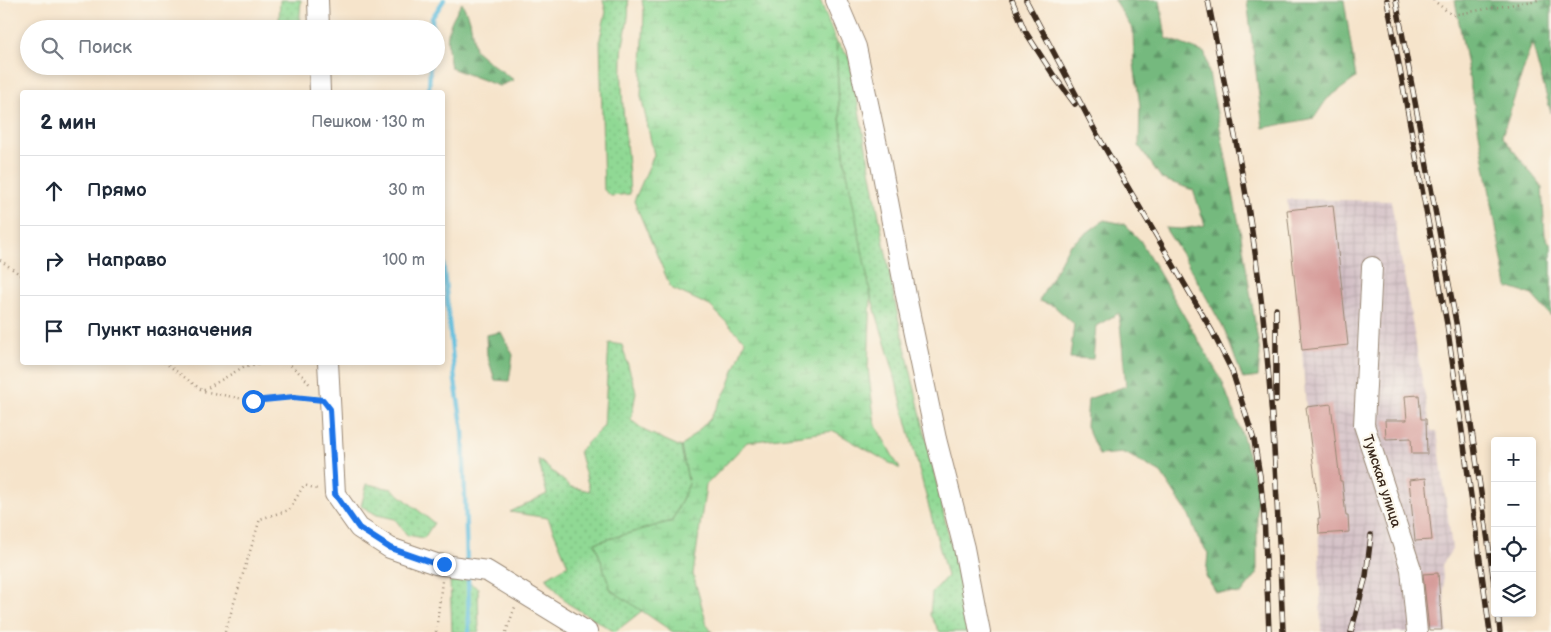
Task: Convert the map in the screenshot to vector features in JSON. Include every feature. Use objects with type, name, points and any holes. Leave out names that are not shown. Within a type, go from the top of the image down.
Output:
[{"type":"street","points":[[318,0],[319,20]]},
{"type":"street","points":[[836,0],[856,47],[936,439],[964,548],[980,632]]},
{"type":"street","points":[[319,75],[320,90]]},
{"type":"street","name":"Тумская улица","points":[[1372,267],[1364,425],[1411,569],[1417,632]]},
{"type":"street","points":[[328,365],[327,404],[335,494],[359,528],[390,548],[436,564],[487,570],[587,632]]},
{"type":"path","points":[[1434,0],[1452,15],[1538,0]]},
{"type":"path","points":[[0,260],[20,275]]},
{"type":"path","points":[[168,365],[203,391],[253,401],[294,397],[327,404]]},
{"type":"path","points":[[203,391],[245,366],[252,365]]},
{"type":"path","points":[[290,365],[303,376],[327,404]]},
{"type":"path","points":[[225,632],[260,519],[289,510],[304,485]]},
{"type":"path","points":[[436,632],[448,565]]},
{"type":"path","points":[[506,632],[522,592]]},
{"type":"shaded area","points":[[1287,199],[1391,201],[1431,431],[1437,431],[1452,549],[1442,565],[1447,632],[1321,632],[1318,508],[1306,407]]},
{"type":"green space","points":[[280,0],[301,0],[300,20],[279,20]]},
{"type":"green space","points":[[603,0],[628,0],[629,7],[622,51],[622,75],[630,194],[611,196],[604,190],[600,38],[606,12]]},
{"type":"green space","points":[[642,0],[820,0],[836,41],[839,108],[845,162],[871,296],[868,368],[875,424],[900,469],[834,431],[747,442],[706,485],[693,574],[707,625],[712,632],[673,632],[611,590],[595,543],[672,521],[689,484],[681,447],[710,419],[728,387],[745,341],[710,306],[671,288],[634,201],[654,155],[641,96],[644,11]]},
{"type":"green space","points":[[1114,0],[1160,0],[1166,38],[1205,53],[1240,229],[1260,354],[1258,377],[1243,379],[1225,331],[1185,259],[1165,228],[1182,229],[1205,225],[1193,190],[1162,179],[1139,146],[1140,106],[1134,64],[1133,30]]},
{"type":"green space","points":[[1247,0],[1344,0],[1356,78],[1327,99],[1314,118],[1263,128]]},
{"type":"green space","points":[[1455,0],[1551,0],[1551,113],[1532,43],[1502,136],[1542,187],[1545,235],[1551,246],[1551,316],[1532,295],[1507,287]]},
{"type":"green space","points":[[462,3],[470,20],[475,50],[514,80],[499,86],[451,68],[448,49],[449,28]]},
{"type":"green space","points":[[836,41],[849,57],[897,312],[971,632],[940,632],[930,615],[932,593],[947,576],[892,366],[871,296],[860,245],[845,162],[839,108]]},
{"type":"green space","points":[[1104,220],[1124,224],[1140,240],[1222,381],[1243,437],[1257,486],[1257,574],[1241,594],[1216,592],[1206,576],[1208,553],[1199,540],[1189,515],[1161,473],[1125,453],[1099,455],[1086,426],[1088,399],[1126,386],[1119,313],[1096,326],[1093,359],[1070,358],[1074,324],[1054,306],[1039,301],[1069,246]]},
{"type":"green space","points":[[501,332],[513,355],[509,381],[495,380],[487,355],[486,335]]},
{"type":"green space","points":[[609,343],[622,345],[636,392],[631,420],[645,431],[681,447],[689,484],[672,521],[595,543],[611,590],[643,610],[615,632],[567,603],[546,578],[568,565],[548,518],[510,512],[547,494],[538,459],[571,487],[590,491],[579,451],[604,426]]},
{"type":"green space","points":[[367,484],[392,489],[434,523],[424,538],[407,535],[395,519],[377,515],[361,506]]},
{"type":"green space","points":[[460,578],[478,588],[479,632],[452,632],[450,581]]},
{"type":"building","points":[[1333,205],[1348,345],[1302,350],[1287,210]]},
{"type":"building","points":[[1419,395],[1421,419],[1426,419],[1427,454],[1412,454],[1411,438],[1386,439],[1385,420],[1407,420],[1405,396]]},
{"type":"building","points":[[1331,404],[1340,481],[1342,481],[1349,532],[1319,534],[1318,518],[1320,518],[1306,407]]},
{"type":"building","points":[[1426,478],[1432,540],[1415,541],[1409,480]]},
{"type":"building","points":[[1438,573],[1442,630],[1429,630],[1423,574]]},
{"type":"waterway","points":[[432,20],[444,0]]},
{"type":"waterway","points":[[429,90],[430,75]]},
{"type":"waterway","points":[[445,282],[455,381],[463,431],[467,563]]},
{"type":"waterway","points":[[468,573],[469,632]]},
{"type":"railway","points":[[1012,0],[1025,31],[1054,76],[1075,104]]},
{"type":"railway","points":[[1026,0],[1098,136],[1212,331],[1232,371],[1254,440],[1260,476],[1264,514],[1269,632]]},
{"type":"railway","points":[[1208,0],[1250,219],[1264,322],[1269,373],[1283,632]]},
{"type":"railway","points":[[1387,0],[1447,324],[1490,632]]},
{"type":"railway","points":[[1396,0],[1456,322],[1493,572]]},
{"type":"railway","points":[[1276,309],[1276,401]]},
{"type":"railway","points":[[1351,632],[1366,576],[1371,535]]},
{"type":"railway","points":[[1498,617],[1500,632]]},
{"type":"route","points":[[253,401],[294,397],[323,400],[330,409],[335,494],[359,528],[390,548],[436,564],[444,564]]}]
